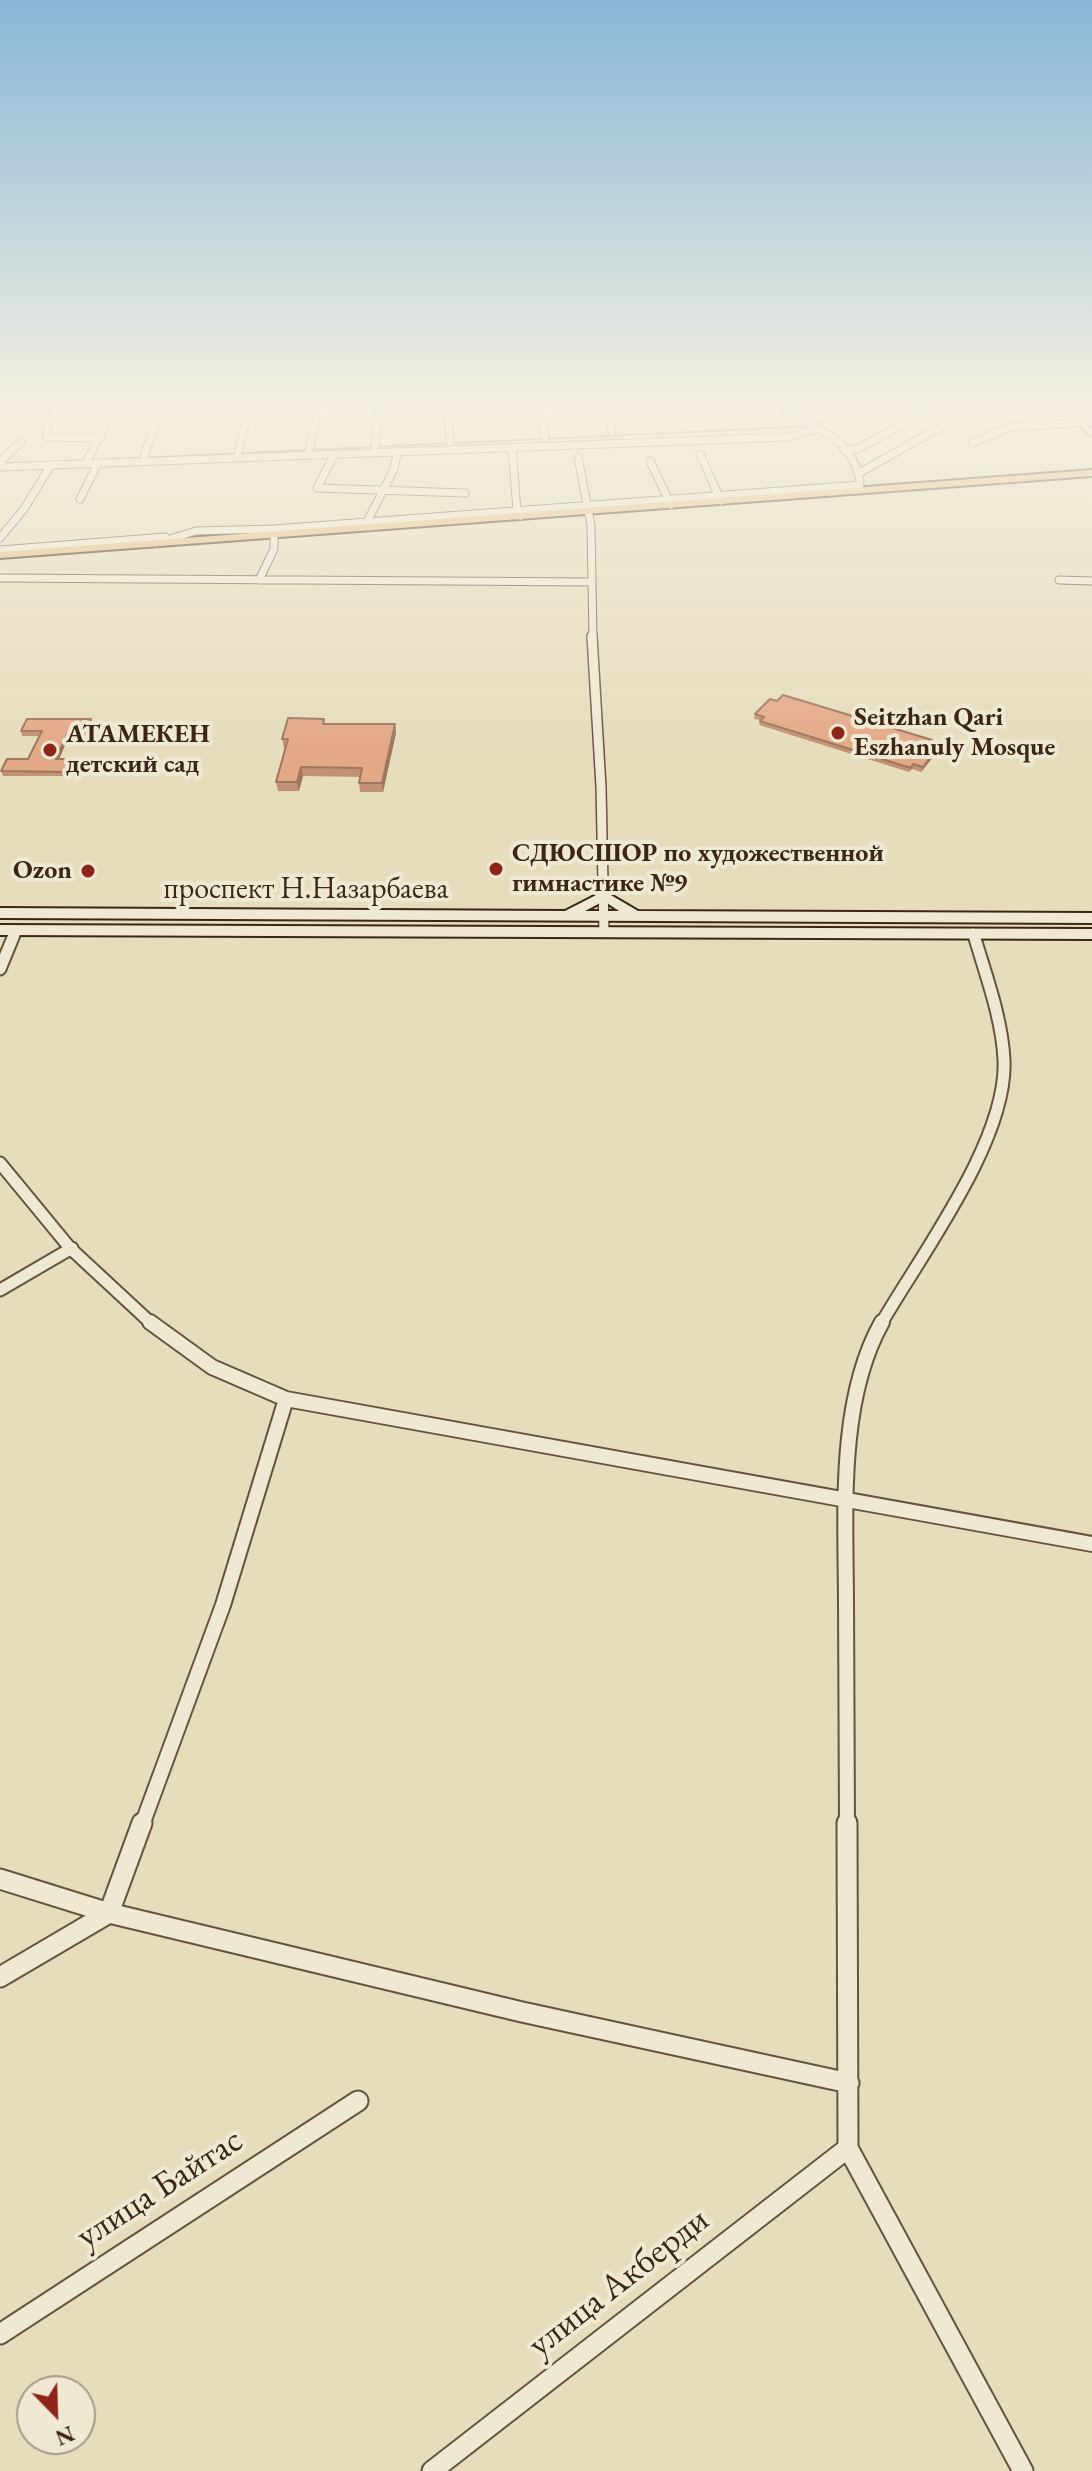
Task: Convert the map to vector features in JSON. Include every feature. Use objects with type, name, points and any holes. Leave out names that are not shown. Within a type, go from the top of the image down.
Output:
[{"type":"main road","points":[[0,563],[432,520]]},
{"type":"main road","points":[[0,552],[476,520]]},
{"type":"main road","points":[[566,915],[604,895],[637,915]]},
{"type":"main road","name":"проспект Н.Назарбаева","points":[[0,913],[1092,918]]},
{"type":"main road","name":"проспект Н.Назарбаева","points":[[8,930],[1092,934]]},
{"type":"street","points":[[0,538],[15,520]]},
{"type":"street","points":[[368,525],[370,520]]},
{"type":"street","points":[[590,520],[604,932]]},
{"type":"street","points":[[259,580],[275,535]]},
{"type":"street","points":[[0,578],[590,582]]},
{"type":"street","points":[[1059,580],[1092,581]]},
{"type":"street","points":[[0,969],[8,930]]},
{"type":"street","points":[[973,933],[999,1033],[1004,1072],[993,1124],[936,1232],[883,1321],[865,1358],[854,1408],[846,1498],[848,2148],[1023,2471]]},
{"type":"street","points":[[0,1163],[28,1203],[149,1324],[215,1369],[286,1399],[1092,1544]]},
{"type":"street","points":[[0,1290],[72,1248]]},
{"type":"street","points":[[0,1977],[109,1913],[223,1605],[286,1399]]},
{"type":"street","points":[[0,1879],[109,1913],[522,2012],[849,2083]]},
{"type":"street","name":"улица Байтас","points":[[0,2334],[358,2101]]},
{"type":"street","name":"улица Акберди","points":[[432,2471],[848,2148]]},
{"type":"building","name":"Seitzhan Qari Eszhanuly Mosque","points":[[783,695],[932,740],[929,744],[938,747],[923,767],[913,764],[911,768],[760,721],[764,717],[755,714],[770,699],[777,701]]},
{"type":"building","points":[[288,718],[324,719],[323,724],[395,724],[382,783],[359,783],[362,768],[301,767],[297,782],[276,782],[288,739],[282,739]]},
{"type":"building","name":"АТАМЕКЕН детский сад","points":[[27,719],[91,719],[86,732],[68,732],[56,759],[72,759],[67,772],[1,771],[7,759],[28,759],[42,731],[21,731]]},
{"type":"place","name":"Seitzhan Qari Eszhanuly Mosque","points":[[838,733]]},
{"type":"place","name":"АТАМЕКЕН детский сад","points":[[50,750]]},
{"type":"place","name":"СДЮСШОР по художественной гимнастике №9","points":[[496,869]]},
{"type":"place","name":"Ozon","points":[[88,871]]}]
